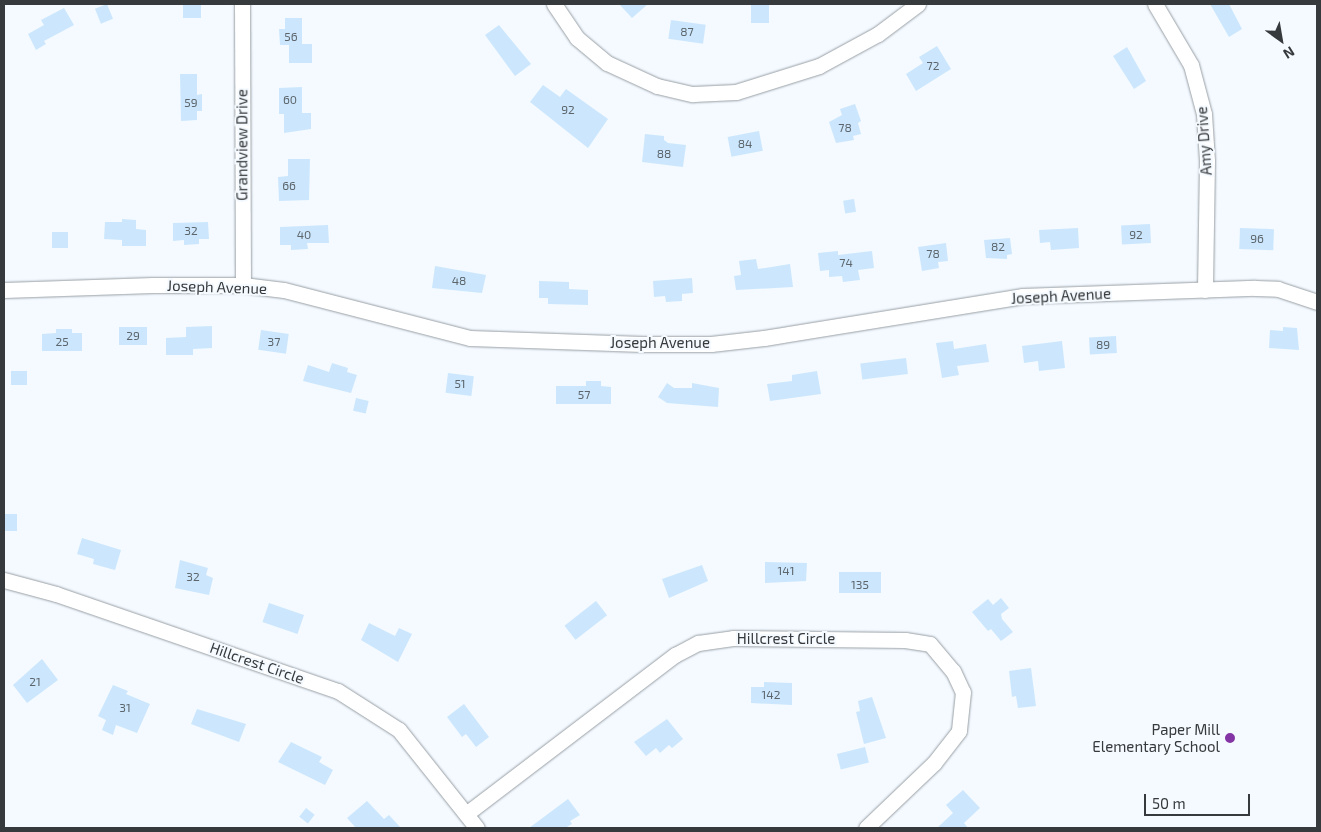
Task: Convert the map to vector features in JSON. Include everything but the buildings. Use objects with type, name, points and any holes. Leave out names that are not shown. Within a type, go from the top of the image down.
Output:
[{"type":"street","name":"Grandview Drive","points":[[242,4],[243,285]]},
{"type":"street","points":[[554,4],[577,38],[606,63],[657,86],[693,94],[736,92],[819,66],[878,34],[918,4]]},
{"type":"street","name":"Amy Drive","points":[[1155,4],[1191,65],[1204,114],[1207,161],[1205,290]]},
{"type":"street","name":"Joseph Avenue","points":[[4,290],[143,285],[243,285],[284,290],[470,338],[652,344],[711,344],[764,338],[1022,296],[1278,289],[1317,302]]},
{"type":"street","name":"Hillcrest Circle","points":[[4,580],[56,594],[338,690],[399,730],[477,828]]},
{"type":"street","name":"Hillcrest Circle","points":[[466,814],[675,655],[698,644],[733,638],[905,640],[930,644],[953,671],[963,692],[959,731],[934,763],[866,828]]},
{"type":"place","name":"Paper Mill Elementary School","points":[[1230,738]]}]
